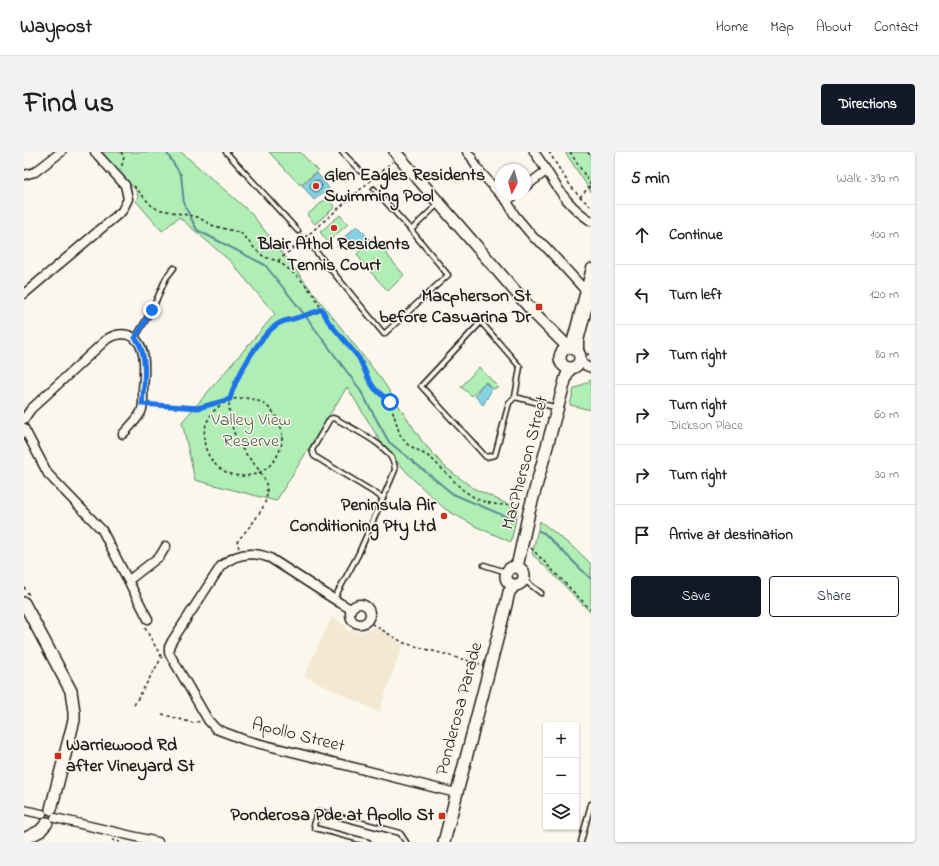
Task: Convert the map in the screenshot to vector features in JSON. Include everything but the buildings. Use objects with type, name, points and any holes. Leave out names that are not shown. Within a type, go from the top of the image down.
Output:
[{"type":"street","points":[[24,175],[35,172],[61,152]]},
{"type":"street","points":[[24,294],[122,211],[128,199],[125,185],[94,152]]},
{"type":"street","points":[[467,152],[477,168],[507,201],[514,214],[534,238],[544,245],[588,292]]},
{"type":"street","points":[[534,152],[568,203],[591,221]]},
{"type":"street","points":[[393,157],[440,203],[535,314],[586,366],[591,368]]},
{"type":"street","points":[[531,182],[546,171]]},
{"type":"street","points":[[588,292],[574,332],[572,352],[576,366],[570,368],[564,366],[560,358],[572,352],[579,341],[589,311],[588,292],[591,268]]},
{"type":"street","points":[[535,314],[539,325],[572,352]]},
{"type":"street","points":[[554,332],[566,336],[574,332]]},
{"type":"street","points":[[24,420],[31,409],[107,339],[121,334],[135,338],[141,346],[143,355],[144,380],[141,412],[123,434]]},
{"type":"street","name":"MacPherson Street","points":[[517,567],[529,512],[566,377],[570,368]]},
{"type":"street","points":[[24,428],[48,474],[102,530],[148,619]]},
{"type":"street","points":[[129,580],[160,556],[166,546]]},
{"type":"street","points":[[243,555],[261,554],[270,558],[350,608]]},
{"type":"street","name":"Apollo Street","points":[[243,555],[228,560],[221,566],[169,647],[169,653],[208,720],[216,729],[245,740],[456,792]]},
{"type":"street","points":[[517,567],[524,574],[524,580],[520,584],[514,586],[511,585],[506,581],[506,572],[511,568],[517,567]]},
{"type":"street","name":"Ponderosa Parade","points":[[444,842],[507,598],[509,592],[514,586]]},
{"type":"street","points":[[24,603],[71,691],[74,712],[72,727],[49,816],[44,828],[36,836],[24,838]]},
{"type":"street","points":[[358,603],[365,605],[370,613],[367,621],[361,624],[352,621],[349,615],[350,608],[358,603]]},
{"type":"street","points":[[24,810],[158,842]]},
{"type":"lane","points":[[226,152],[298,231]]},
{"type":"lane","points":[[342,152],[360,171]]},
{"type":"lane","points":[[309,243],[384,334],[448,275],[411,230],[374,189]]},
{"type":"lane","points":[[411,230],[440,203]]},
{"type":"lane","points":[[135,338],[153,308],[166,278],[174,268]]},
{"type":"lane","points":[[481,322],[520,367],[515,397],[509,403],[495,455],[486,457],[421,386],[481,322]]},
{"type":"lane","points":[[515,397],[558,408]]},
{"type":"lane","points":[[334,599],[358,555],[383,498],[395,470],[395,467],[389,454],[379,445],[338,420],[333,418],[330,419],[312,450],[314,456],[383,498]]},
{"type":"lane","points":[[484,565],[506,572]]},
{"type":"lane","points":[[524,580],[540,593]]},
{"type":"lane","points":[[581,842],[591,804]]},
{"type":"lane","points":[[368,842],[315,828],[314,825],[318,812],[400,833],[406,842]]},
{"type":"path","points":[[121,152],[124,157],[121,172]]},
{"type":"path","points":[[549,152],[573,190],[591,206]]},
{"type":"path","points":[[570,152],[591,185],[580,197]]},
{"type":"path","points":[[588,152],[591,157]]},
{"type":"path","points":[[278,261],[393,157]]},
{"type":"path","points":[[131,183],[151,205],[164,212],[197,217],[214,226],[241,233],[264,257],[278,261],[302,281],[322,309],[328,321],[359,358],[369,380],[375,389],[390,402],[400,435],[407,444],[431,458],[463,490],[475,498],[485,502],[499,504],[516,502],[521,509],[520,512]]},
{"type":"path","points":[[243,555],[237,542],[263,508],[266,500],[267,487],[264,478],[240,445],[233,432],[229,415],[232,390],[250,356],[267,333],[279,323],[313,314],[322,309]]},
{"type":"path","points":[[142,404],[198,408],[230,400],[244,399],[257,401],[272,411],[279,422],[282,434],[279,452],[273,462],[260,472],[244,476],[230,474],[218,467],[206,450],[204,436],[207,423],[214,411],[230,400]]},
{"type":"path","points":[[529,547],[591,610]]},
{"type":"path","points":[[367,621],[404,643],[480,664]]},
{"type":"path","points":[[134,705],[162,658],[145,628]]},
{"type":"path","points":[[162,714],[193,723],[208,720]]},
{"type":"shaded area","points":[[332,617],[347,627],[346,629],[350,632],[352,630],[364,632],[370,630],[374,626],[403,644],[379,712],[304,676]]},
{"type":"green space","name":"Valley View Reserve","points":[[100,152],[181,152],[250,212],[382,380],[422,441],[445,467],[473,488],[518,509],[511,542],[477,527],[445,509],[414,480],[384,447],[347,387],[276,501],[195,480],[182,422],[275,314],[230,261],[179,217],[162,231],[136,201],[138,196],[135,189]]},
{"type":"green space","points":[[269,152],[300,152],[318,171],[300,185]]},
{"type":"green space","points":[[565,152],[591,152],[591,192],[590,190]]},
{"type":"green space","points":[[327,198],[335,207],[315,224],[307,215]]},
{"type":"green space","name":"Blair Athol Residents Tennis Court","points":[[340,215],[348,224],[328,242],[320,232]]},
{"type":"green space","points":[[373,238],[404,275],[388,291],[364,265],[357,254]]},
{"type":"green space","points":[[479,367],[498,387],[493,389],[486,382],[472,396],[461,387]]},
{"type":"green space","points":[[591,380],[591,410],[570,405],[574,389]]},
{"type":"green space","points":[[540,521],[579,552],[591,564],[591,613],[532,554]]},
{"type":"water","name":"Glen Eagles Residents Swimming Pool","points":[[317,173],[329,188],[314,200],[302,185]]},
{"type":"water","points":[[357,226],[370,240],[358,250],[345,236]]},
{"type":"water","points":[[486,383],[492,389],[483,405],[475,396],[482,385]]},
{"type":"waterway","points":[[166,152],[181,175],[184,204],[197,230],[265,265],[301,310],[359,388],[389,442],[453,494],[514,520]]},
{"type":"waterway","points":[[539,531],[544,533],[591,579]]},
{"type":"place","name":"Glen Eagles Residents Swimming Pool","points":[[316,186]]},
{"type":"place","name":"Blair Athol Residents Tennis Court","points":[[334,228]]},
{"type":"place","name":"Macpherson St before Casuarina Dr","points":[[539,307]]},
{"type":"place","name":"Peninsula Air Conditioning Pty Ltd","points":[[444,516]]},
{"type":"place","name":"Warriewood Rd after Vineyard St","points":[[58,756]]},
{"type":"place","name":"Ponderosa Pde at Apollo St","points":[[442,816]]},
{"type":"route","points":[[152,310],[135,338],[141,346],[143,355],[144,380],[142,404],[198,408],[230,399],[232,390],[250,356],[267,333],[279,323],[313,314],[322,309],[328,321],[359,358],[369,380],[375,389],[390,402]]}]
